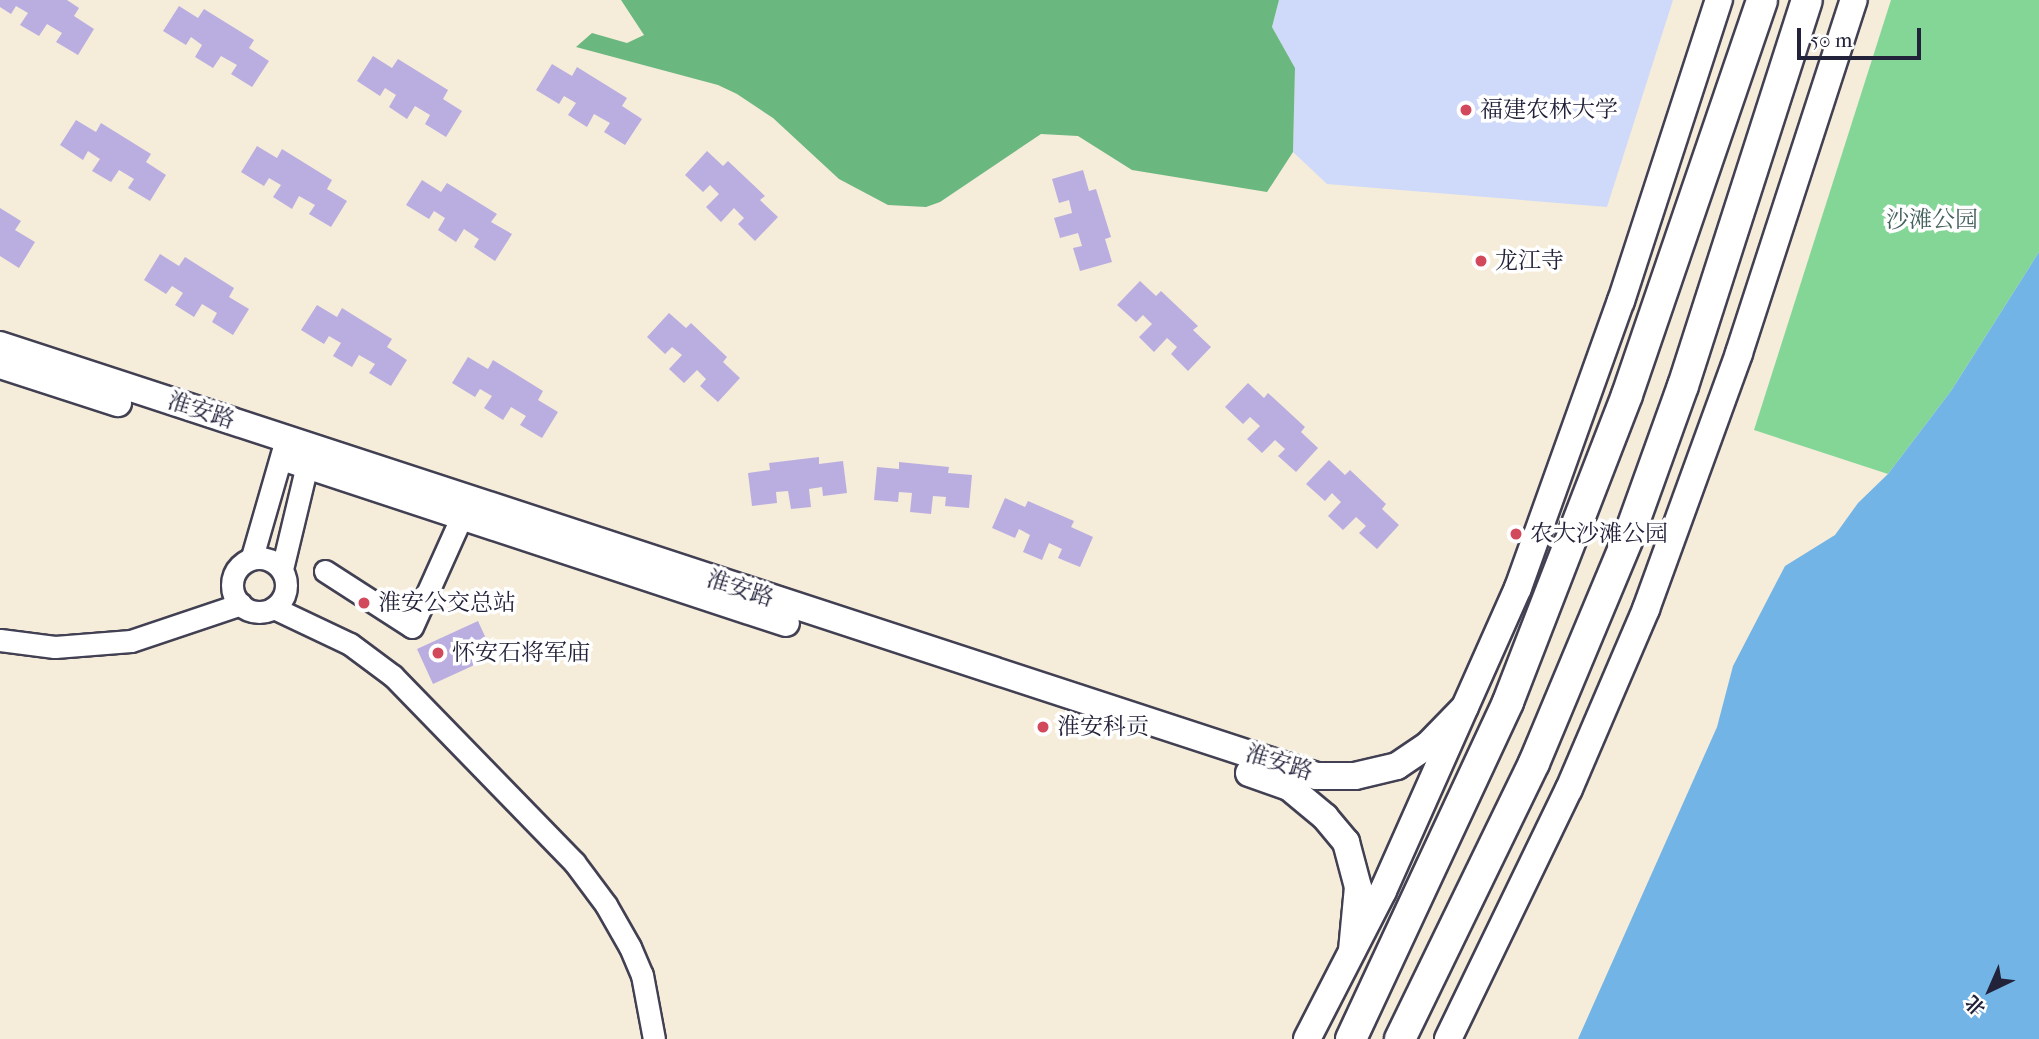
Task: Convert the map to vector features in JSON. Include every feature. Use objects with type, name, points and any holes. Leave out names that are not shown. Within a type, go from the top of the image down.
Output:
[{"type":"highway","points":[[1351,1039],[1508,702],[1627,396],[1762,0]]},
{"type":"highway","points":[[1400,1039],[1534,763],[1630,533],[1683,386],[1807,0]]},
{"type":"main road","points":[[1307,1039],[1352,951],[1518,588],[1589,393],[1719,0]]},
{"type":"main road","points":[[1448,1039],[1569,789],[1646,609],[1740,353],[1854,0]]},
{"type":"main road","name":"淮安路","points":[[0,345],[283,448]]},
{"type":"main road","name":"淮安路","points":[[0,365],[309,456],[1316,776],[1355,776],[1397,766],[1428,745],[1465,707]]},
{"type":"main road","name":"淮安路","points":[[309,456],[462,516],[1289,787],[1325,817],[1346,842],[1358,887],[1352,951]]},
{"type":"street","points":[[241,604],[233,579],[252,557],[283,448]]},
{"type":"street","points":[[274,608],[287,586],[282,569],[309,456]]},
{"type":"street","points":[[324,571],[412,627],[462,516]]},
{"type":"street","points":[[252,557],[267,559],[282,569]]},
{"type":"street","points":[[0,640],[55,647],[131,641],[241,604],[257,612],[274,608],[351,644],[393,676],[574,862],[607,905],[642,975],[654,1039]]},
{"type":"shaded area","name":"福建农林大学","points":[[1279,0],[1673,0],[1607,207],[1327,184],[1293,152],[1295,68],[1272,27]]},
{"type":"green space","points":[[621,0],[1279,0],[1272,27],[1295,68],[1293,152],[1267,192],[1132,170],[1078,136],[1041,134],[940,202],[926,207],[888,205],[839,179],[773,118],[737,94],[718,85],[576,47],[592,33],[627,43],[644,35]]},
{"type":"green space","name":"沙滩公园","points":[[1891,0],[2039,0],[2039,252],[1951,391],[1888,474],[1754,430]]},
{"type":"water","points":[[2039,252],[2039,1039],[1578,1039],[1717,727],[1733,666],[1785,566],[1835,535],[1858,503],[1888,474],[1951,391]]},
{"type":"building","points":[[0,0],[67,0],[79,8],[74,16],[94,29],[78,55],[56,42],[62,33],[47,24],[39,36],[20,25],[28,13],[16,6],[11,14],[0,7]]},
{"type":"building","points":[[179,6],[198,18],[204,9],[254,40],[249,48],[269,61],[252,87],[231,74],[237,65],[221,56],[213,68],[195,57],[202,45],[191,37],[186,45],[163,31]]},
{"type":"building","points":[[373,56],[392,68],[398,59],[448,90],[443,99],[462,111],[446,137],[425,124],[430,115],[415,106],[407,119],[389,107],[396,95],[385,88],[380,96],[357,81]]},
{"type":"building","points":[[552,64],[572,76],[577,67],[627,98],[622,106],[642,119],[625,145],[604,132],[610,123],[594,114],[587,127],[568,115],[576,103],[564,96],[559,104],[536,90]]},
{"type":"building","points":[[76,120],[96,132],[101,123],[151,154],[146,162],[166,175],[150,201],[128,188],[134,179],[119,170],[111,182],[92,171],[100,159],[88,151],[83,160],[60,145]]},
{"type":"building","points":[[257,146],[277,158],[282,149],[332,180],[327,189],[347,201],[331,227],[309,214],[315,205],[299,196],[292,209],[273,197],[281,185],[269,178],[264,186],[241,172]]},
{"type":"building","points":[[707,151],[723,166],[728,161],[765,196],[760,200],[778,217],[755,241],[738,224],[744,218],[734,208],[721,222],[706,207],[719,194],[710,185],[703,192],[685,175]]},
{"type":"building","points":[[1083,170],[1089,191],[1096,189],[1111,237],[1105,239],[1112,262],[1080,271],[1073,248],[1082,246],[1078,233],[1060,238],[1054,218],[1072,213],[1069,200],[1059,203],[1052,179]]},
{"type":"building","points":[[422,180],[441,192],[447,183],[497,214],[491,222],[512,234],[495,261],[474,247],[479,239],[464,229],[456,242],[438,230],[445,218],[434,211],[429,219],[406,205]]},
{"type":"building","points":[[0,208],[21,221],[15,230],[35,242],[19,268],[0,256]]},
{"type":"building","points":[[160,254],[179,266],[185,257],[234,288],[229,297],[249,309],[233,335],[212,322],[217,313],[202,304],[194,317],[175,305],[183,293],[172,286],[166,294],[144,280]]},
{"type":"building","points":[[1140,281],[1156,296],[1161,291],[1198,326],[1193,330],[1211,347],[1188,371],[1171,354],[1177,347],[1167,338],[1154,352],[1139,337],[1152,324],[1143,315],[1136,322],[1117,305]]},
{"type":"building","points":[[317,305],[337,317],[342,308],[392,339],[387,347],[407,360],[391,386],[369,373],[375,364],[359,355],[352,367],[333,356],[341,343],[329,336],[324,344],[301,330]]},
{"type":"building","points":[[669,313],[686,328],[691,323],[727,357],[723,362],[740,378],[718,402],[700,386],[706,379],[697,370],[684,383],[669,369],[682,355],[672,347],[665,354],[647,337]]},
{"type":"building","points":[[468,357],[488,369],[493,360],[543,391],[538,400],[558,412],[542,438],[520,425],[526,416],[511,407],[503,420],[484,408],[492,396],[480,389],[475,397],[452,383]]},
{"type":"building","points":[[1248,383],[1264,398],[1268,393],[1305,427],[1301,432],[1318,448],[1296,472],[1278,456],[1285,449],[1275,440],[1262,453],[1247,439],[1260,426],[1250,417],[1243,424],[1225,407]]},
{"type":"building","points":[[819,457],[819,464],[843,461],[847,493],[823,496],[822,487],[809,489],[811,507],[791,509],[788,491],[776,492],[777,503],[752,506],[748,473],[770,470],[769,463]]},
{"type":"building","points":[[1329,460],[1345,475],[1350,470],[1386,504],[1382,509],[1399,525],[1377,549],[1359,533],[1366,526],[1356,517],[1343,530],[1328,516],[1341,502],[1332,493],[1325,501],[1306,484]]},
{"type":"building","points":[[899,462],[949,467],[948,473],[972,475],[969,508],[945,506],[946,497],[933,496],[931,514],[910,512],[912,493],[899,492],[898,502],[874,500],[877,467],[899,469]]},
{"type":"building","points":[[1005,498],[1025,507],[1028,501],[1074,521],[1071,527],[1093,537],[1080,567],[1058,558],[1062,549],[1049,543],[1042,560],[1023,552],[1030,535],[1019,529],[1015,538],[992,528]]},
{"type":"building","name":"怀安石将军庙","points":[[478,621],[494,656],[433,684],[417,649]],"holes":[[[460,643],[467,657],[461,660],[454,646]]]},
{"type":"place","name":"福建农林大学","points":[[1466,110]]},
{"type":"place","name":"龙江寺","points":[[1481,261]]},
{"type":"place","name":"农大沙滩公园","points":[[1516,534]]},
{"type":"place","name":"淮安公交总站","points":[[364,603]]},
{"type":"place","name":"怀安石将军庙","points":[[438,653]]},
{"type":"place","name":"淮安科贡","points":[[1043,727]]}]
